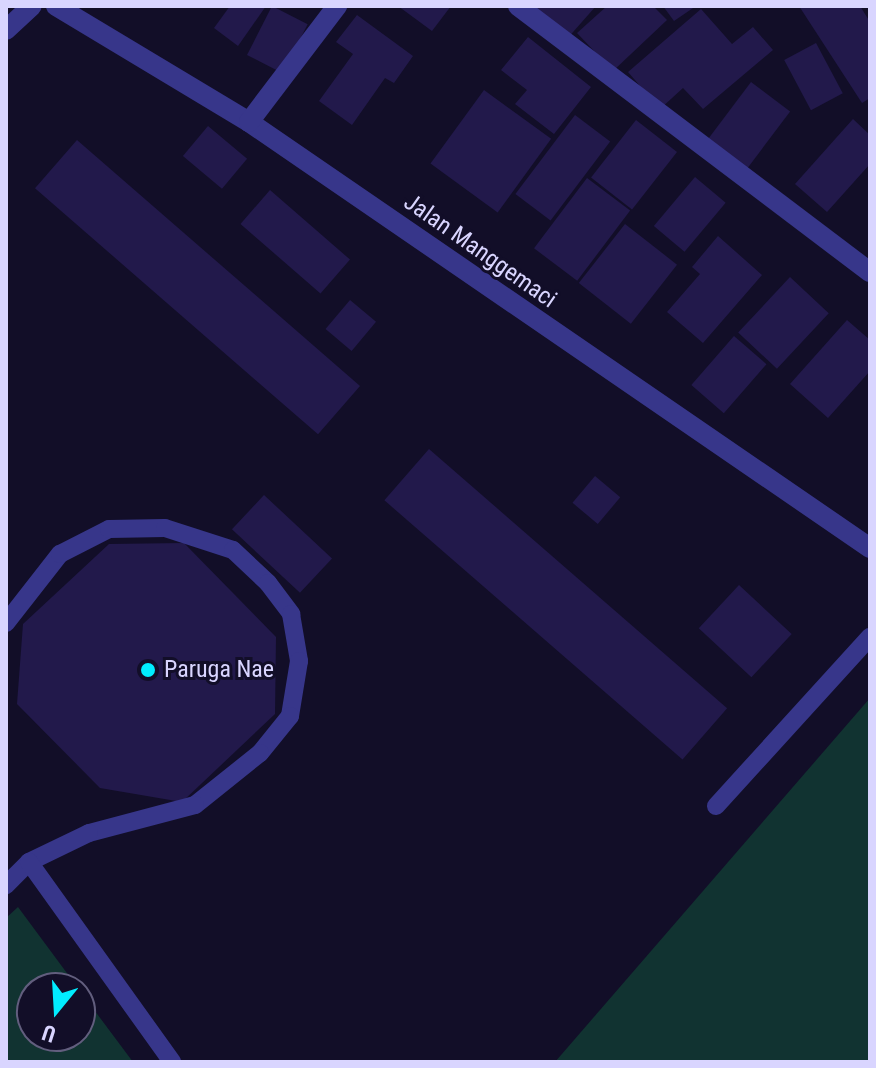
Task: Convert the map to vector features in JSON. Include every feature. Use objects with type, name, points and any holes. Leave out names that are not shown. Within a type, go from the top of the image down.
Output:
[{"type":"street","points":[[6,30],[32,6]]},
{"type":"street","name":"Jalan Manggemaci","points":[[56,6],[249,122],[867,540]]},
{"type":"street","points":[[249,122],[337,6]]},
{"type":"street","points":[[518,6],[870,272]]},
{"type":"lane","points":[[6,623],[60,554],[109,529],[165,528],[233,550],[268,583],[291,614],[299,661],[290,716],[260,753],[195,805],[89,833],[29,862],[6,885]]},
{"type":"lane","points":[[716,806],[870,637]]},
{"type":"lane","points":[[29,862],[172,1062]]},
{"type":"green space","points":[[870,698],[870,1062],[555,1062]]},
{"type":"green space","points":[[18,907],[66,972],[16,972],[16,1052],[96,1052],[96,1012],[133,1062],[6,1062],[6,918]]},
{"type":"building","points":[[230,6],[266,6],[238,46],[214,28]]},
{"type":"building","points":[[272,6],[308,24],[283,73],[247,55]]},
{"type":"building","points":[[398,6],[451,6],[432,31]]},
{"type":"building","points":[[527,6],[596,6],[566,40]]},
{"type":"building","points":[[607,6],[653,6],[667,20],[613,71],[577,33]]},
{"type":"building","points":[[663,6],[696,6],[674,21]]},
{"type":"building","points":[[799,6],[860,6],[870,22],[870,98],[862,103]]},
{"type":"building","points":[[701,9],[732,44],[753,27],[773,50],[703,109],[683,88],[660,109],[628,72]]},
{"type":"building","points":[[357,15],[413,56],[394,83],[385,78],[352,125],[319,101],[353,54],[336,42]]},
{"type":"building","points":[[528,37],[591,87],[554,134],[515,104],[527,90],[501,70]]},
{"type":"building","points":[[816,43],[843,93],[811,110],[784,60]]},
{"type":"building","points":[[751,82],[790,111],[745,171],[706,142]]},
{"type":"building","points":[[484,90],[551,139],[498,212],[431,164]]},
{"type":"building","points":[[575,115],[610,141],[551,221],[515,194]]},
{"type":"building","points":[[853,119],[870,135],[870,164],[827,212],[795,184]]},
{"type":"building","points":[[636,120],[677,152],[632,210],[591,178]]},
{"type":"building","points":[[208,126],[247,159],[222,189],[183,156]]},
{"type":"building","points":[[77,140],[360,386],[318,434],[35,188]]},
{"type":"building","points":[[695,177],[726,203],[685,252],[654,226]]},
{"type":"building","points":[[587,178],[630,210],[577,281],[534,248]]},
{"type":"building","points":[[270,190],[350,260],[320,294],[240,224]]},
{"type":"building","points":[[625,224],[677,265],[631,324],[579,283]]},
{"type":"building","points":[[718,236],[762,275],[703,343],[667,312],[700,274],[692,267]]},
{"type":"building","points":[[790,277],[829,313],[777,369],[738,333]]},
{"type":"building","points":[[350,300],[376,322],[352,351],[326,329]]},
{"type":"building","points":[[847,320],[870,340],[870,371],[828,418],[790,384]]},
{"type":"building","points":[[734,336],[766,364],[724,413],[691,385]]},
{"type":"building","points":[[429,449],[727,708],[682,759],[384,500]]},
{"type":"building","points":[[595,476],[620,497],[598,524],[573,503]]},
{"type":"building","points":[[264,495],[332,558],[300,593],[232,529]]},
{"type":"building","name":"Paruga Nae","points":[[184,543],[276,637],[275,714],[182,802],[100,788],[17,704],[23,624],[109,544]]},
{"type":"building","points":[[739,585],[792,634],[751,677],[699,628]]},
{"type":"place","name":"Paruga Nae","points":[[148,670]]}]
